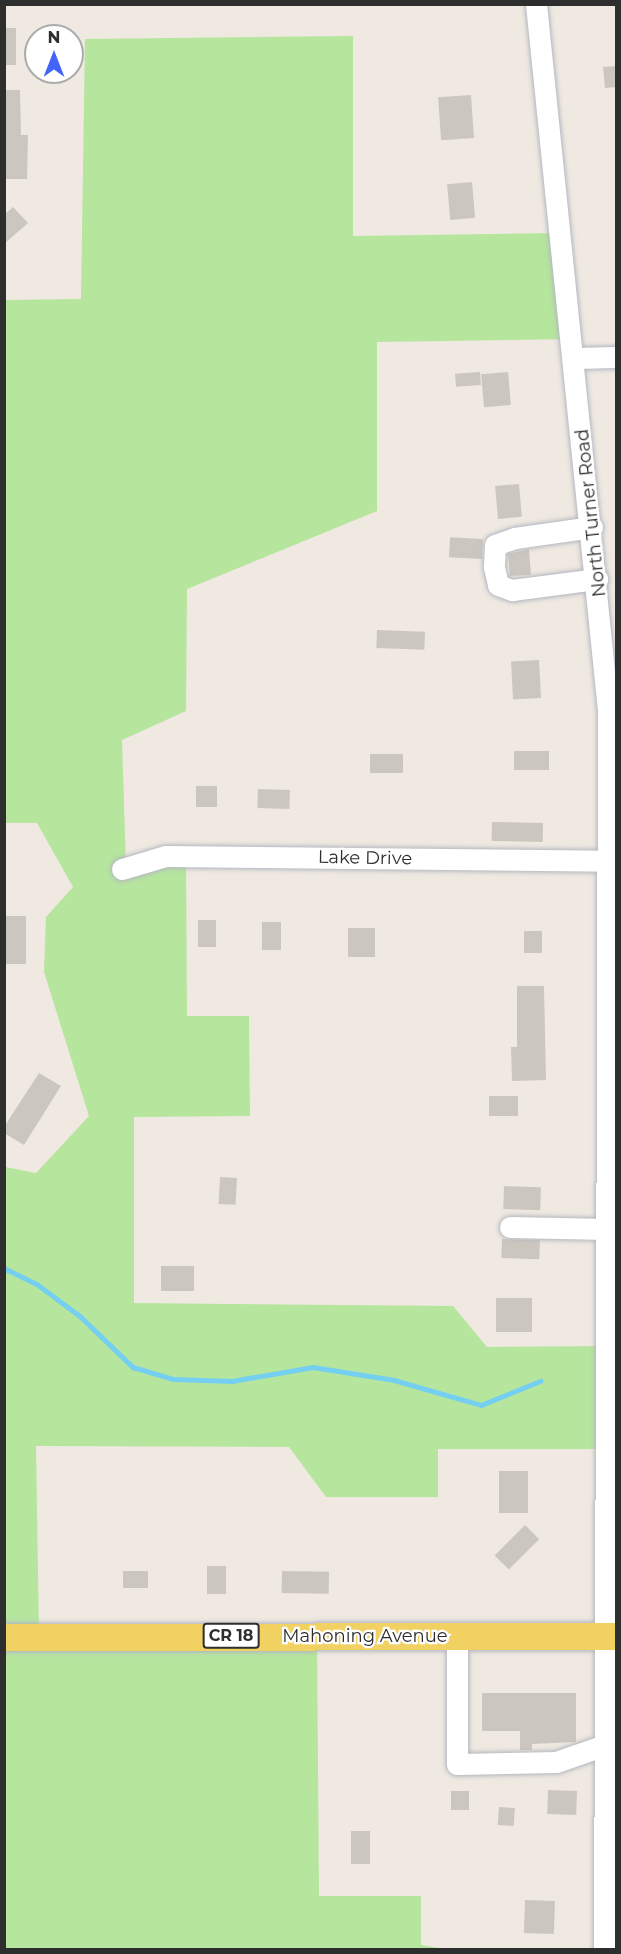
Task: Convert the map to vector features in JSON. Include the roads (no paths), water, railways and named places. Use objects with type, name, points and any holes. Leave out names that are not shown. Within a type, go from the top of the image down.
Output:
[{"type":"main road","name":"Mahoning Avenue","points":[[4,1637],[611,1636]]},
{"type":"street","name":"North Turner Road","points":[[536,4],[612,710],[610,861],[613,1109],[611,1636],[605,1745],[611,1786],[611,1818],[604,1950]]},
{"type":"street","points":[[575,358],[616,357]]},
{"type":"street","points":[[592,527],[515,538],[495,545],[494,567],[498,585],[512,590],[597,579]]},
{"type":"street","name":"Lake Drive","points":[[122,869],[166,856],[610,861]]},
{"type":"street","points":[[510,1227],[611,1228]]},
{"type":"street","points":[[457,1636],[457,1764],[556,1762],[605,1745]]},
{"type":"waterway","points":[[4,1268],[37,1284],[80,1316],[133,1367],[173,1379],[232,1381],[313,1367],[394,1380],[481,1405],[540,1381]]}]
